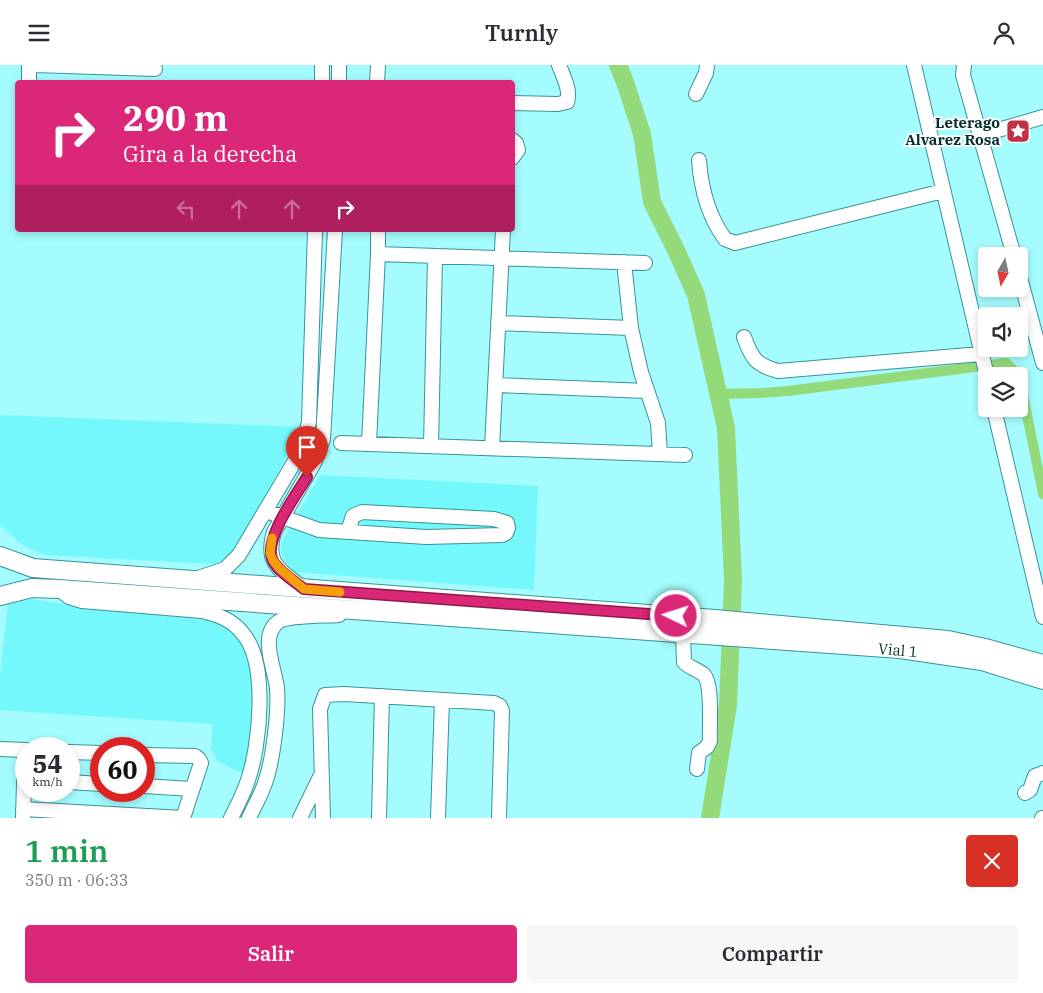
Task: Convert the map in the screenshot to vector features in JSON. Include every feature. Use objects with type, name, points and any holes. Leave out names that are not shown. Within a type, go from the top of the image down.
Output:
[{"type":"main road","points":[[0,556],[33,568],[304,589],[749,631]]},
{"type":"main road","points":[[0,596],[32,588],[59,589],[683,634],[714,628]]},
{"type":"main road","name":"Vial 1","points":[[749,631],[948,640],[1043,664]]},
{"type":"main road","name":"Vial 1","points":[[749,631],[982,661],[1043,680]]},
{"type":"street","points":[[29,65],[29,80]]},
{"type":"street","points":[[34,65],[155,72]]},
{"type":"street","points":[[322,65],[322,80]]},
{"type":"street","points":[[338,80],[339,65]]},
{"type":"street","points":[[377,80],[378,65]]},
{"type":"street","points":[[515,103],[558,104],[567,101],[569,97],[568,90],[559,65]]},
{"type":"street","points":[[696,93],[706,73],[706,65]]},
{"type":"street","points":[[914,65],[978,337]]},
{"type":"street","points":[[964,65],[963,75],[1012,247]]},
{"type":"street","points":[[981,135],[1042,119]]},
{"type":"street","points":[[515,142],[518,150],[515,154]]},
{"type":"street","points":[[698,160],[700,180],[710,212],[725,239],[735,243],[943,191]]},
{"type":"street","points":[[189,581],[225,569],[239,555],[302,449],[309,422],[315,232]]},
{"type":"street","points":[[304,589],[279,568],[270,553],[274,532],[314,463],[323,439],[335,232]]},
{"type":"street","points":[[369,444],[378,232]]},
{"type":"street","points":[[492,448],[503,232]]},
{"type":"street","points":[[378,254],[645,263]]},
{"type":"street","points":[[431,446],[435,256]]},
{"type":"street","points":[[624,262],[631,328],[636,354],[658,423],[660,454]]},
{"type":"street","points":[[1025,297],[1043,363]]},
{"type":"street","points":[[498,323],[631,328]]},
{"type":"street","points":[[744,337],[750,354],[755,361],[778,371],[978,354]]},
{"type":"street","points":[[495,385],[647,391]]},
{"type":"street","points":[[996,417],[1043,617]]},
{"type":"street","points":[[341,443],[685,455]]},
{"type":"street","points":[[280,488],[291,504],[309,520],[327,530]]},
{"type":"street","points":[[266,511],[312,528],[327,530],[426,537],[453,535],[495,536],[506,533],[508,529],[507,523],[494,519],[362,512],[352,516],[348,531]]},
{"type":"street","points":[[59,589],[68,597],[82,601],[202,611],[224,617],[245,636],[251,647],[260,680],[260,691],[252,768],[248,782],[231,818]]},
{"type":"street","points":[[249,818],[262,790],[268,771],[276,723],[277,689],[269,645],[269,637],[273,627],[279,621],[288,618],[341,615],[361,610]]},
{"type":"street","points":[[683,634],[684,662],[686,665],[702,673],[709,686],[710,741],[707,747],[699,753],[697,769]]},
{"type":"street","points":[[260,691],[277,689]]},
{"type":"street","points":[[323,818],[320,709],[325,695],[344,693],[494,703],[500,706],[502,711],[499,818]]},
{"type":"street","points":[[379,818],[382,696]]},
{"type":"street","points":[[438,818],[442,700]]},
{"type":"street","points":[[0,749],[15,750]]},
{"type":"street","points":[[23,813],[183,818],[201,763],[196,757],[155,755]]},
{"type":"street","points":[[252,768],[268,771]]},
{"type":"street","points":[[1025,793],[1030,790],[1035,776],[1043,773]]},
{"type":"street","points":[[300,818],[322,774]]},
{"type":"street","points":[[155,787],[192,789]]},
{"type":"shaded area","points":[[0,415],[302,427],[235,554],[223,563],[211,564],[44,555],[21,544],[0,525]]},
{"type":"shaded area","points":[[320,475],[538,486],[534,590],[294,572],[283,558],[281,544]]},
{"type":"shaded area","points":[[32,599],[69,605],[214,621],[230,629],[244,647],[257,703],[247,772],[238,772],[217,761],[211,749],[213,724],[0,710],[0,675],[8,604]]},
{"type":"waterway","points":[[618,65],[642,134],[652,202],[696,295],[726,428],[733,580],[728,705],[710,818]]},
{"type":"waterway","points":[[718,394],[788,391],[1006,363],[1019,375],[1043,494]]},
{"type":"slow traffic","points":[[272,538],[270,553],[273,560],[279,568],[304,589],[340,592]]},
{"type":"place","name":"Leterago Alvarez Rosa","points":[[1018,131]]},
{"type":"route","points":[[307,477],[274,532],[270,553],[279,568],[304,589],[676,616]]}]
